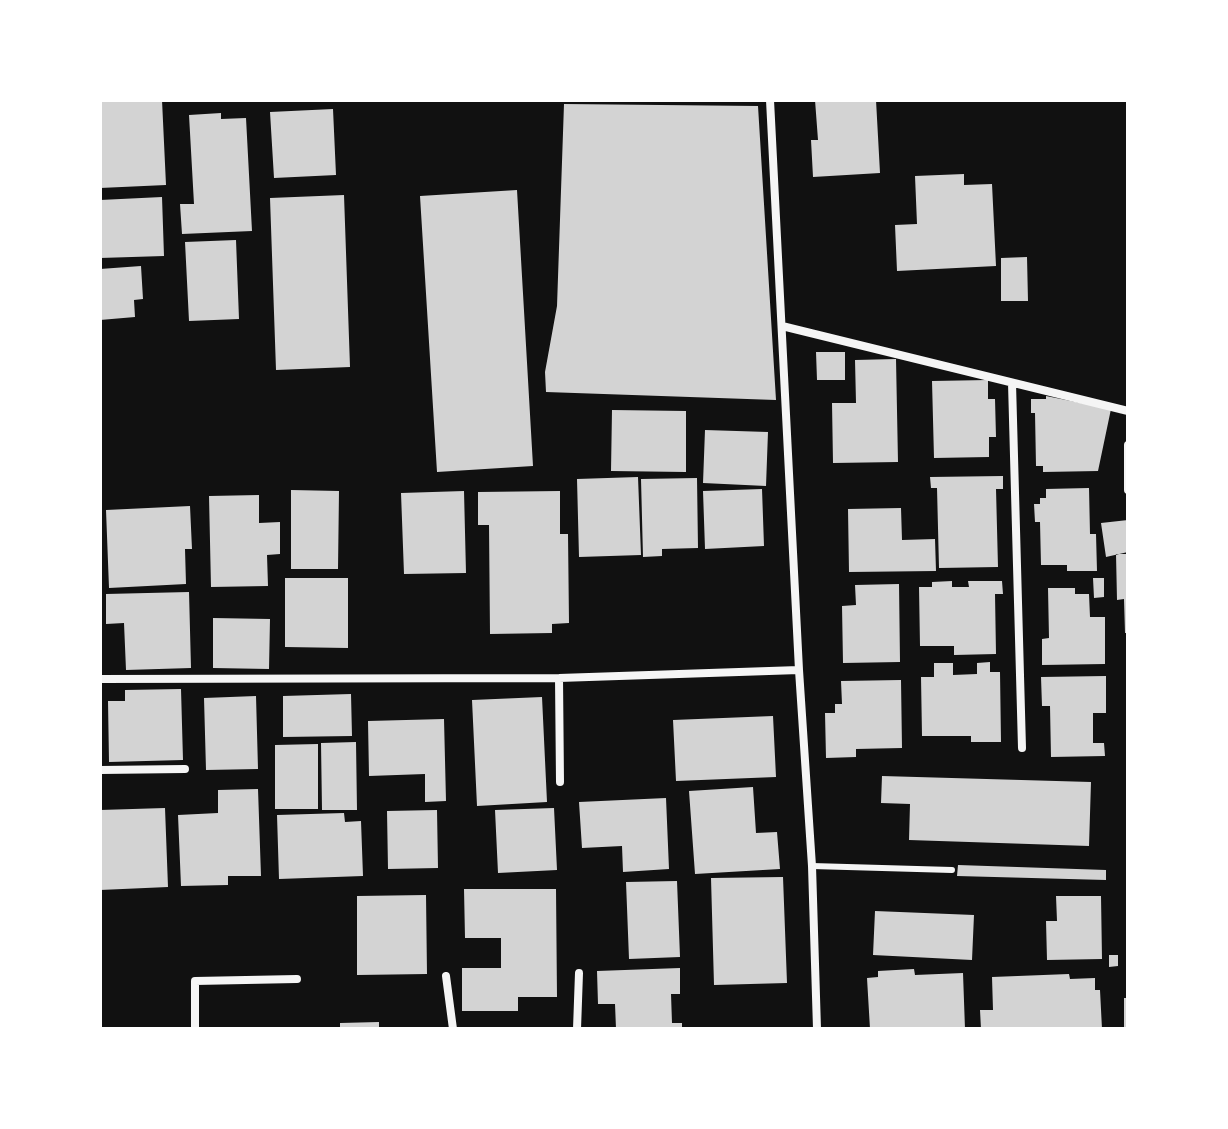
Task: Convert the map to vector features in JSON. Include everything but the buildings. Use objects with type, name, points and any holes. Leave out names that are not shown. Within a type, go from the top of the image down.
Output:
[{"type":"street","points":[[770,100],[812,866],[817,1029]]},
{"type":"street","points":[[782,326],[1128,411]]},
{"type":"street","points":[[1012,383],[1022,748]]},
{"type":"street","points":[[1128,445],[1128,490]]},
{"type":"street","points":[[100,679],[559,678],[799,670]]},
{"type":"street","points":[[559,678],[560,782]]},
{"type":"street","points":[[100,770],[185,769]]},
{"type":"street","points":[[577,1029],[579,973]]},
{"type":"street","points":[[446,976],[453,1029]]},
{"type":"street","points":[[195,1029],[195,981],[297,979]]},
{"type":"lane","points":[[812,866],[952,870]]}]
